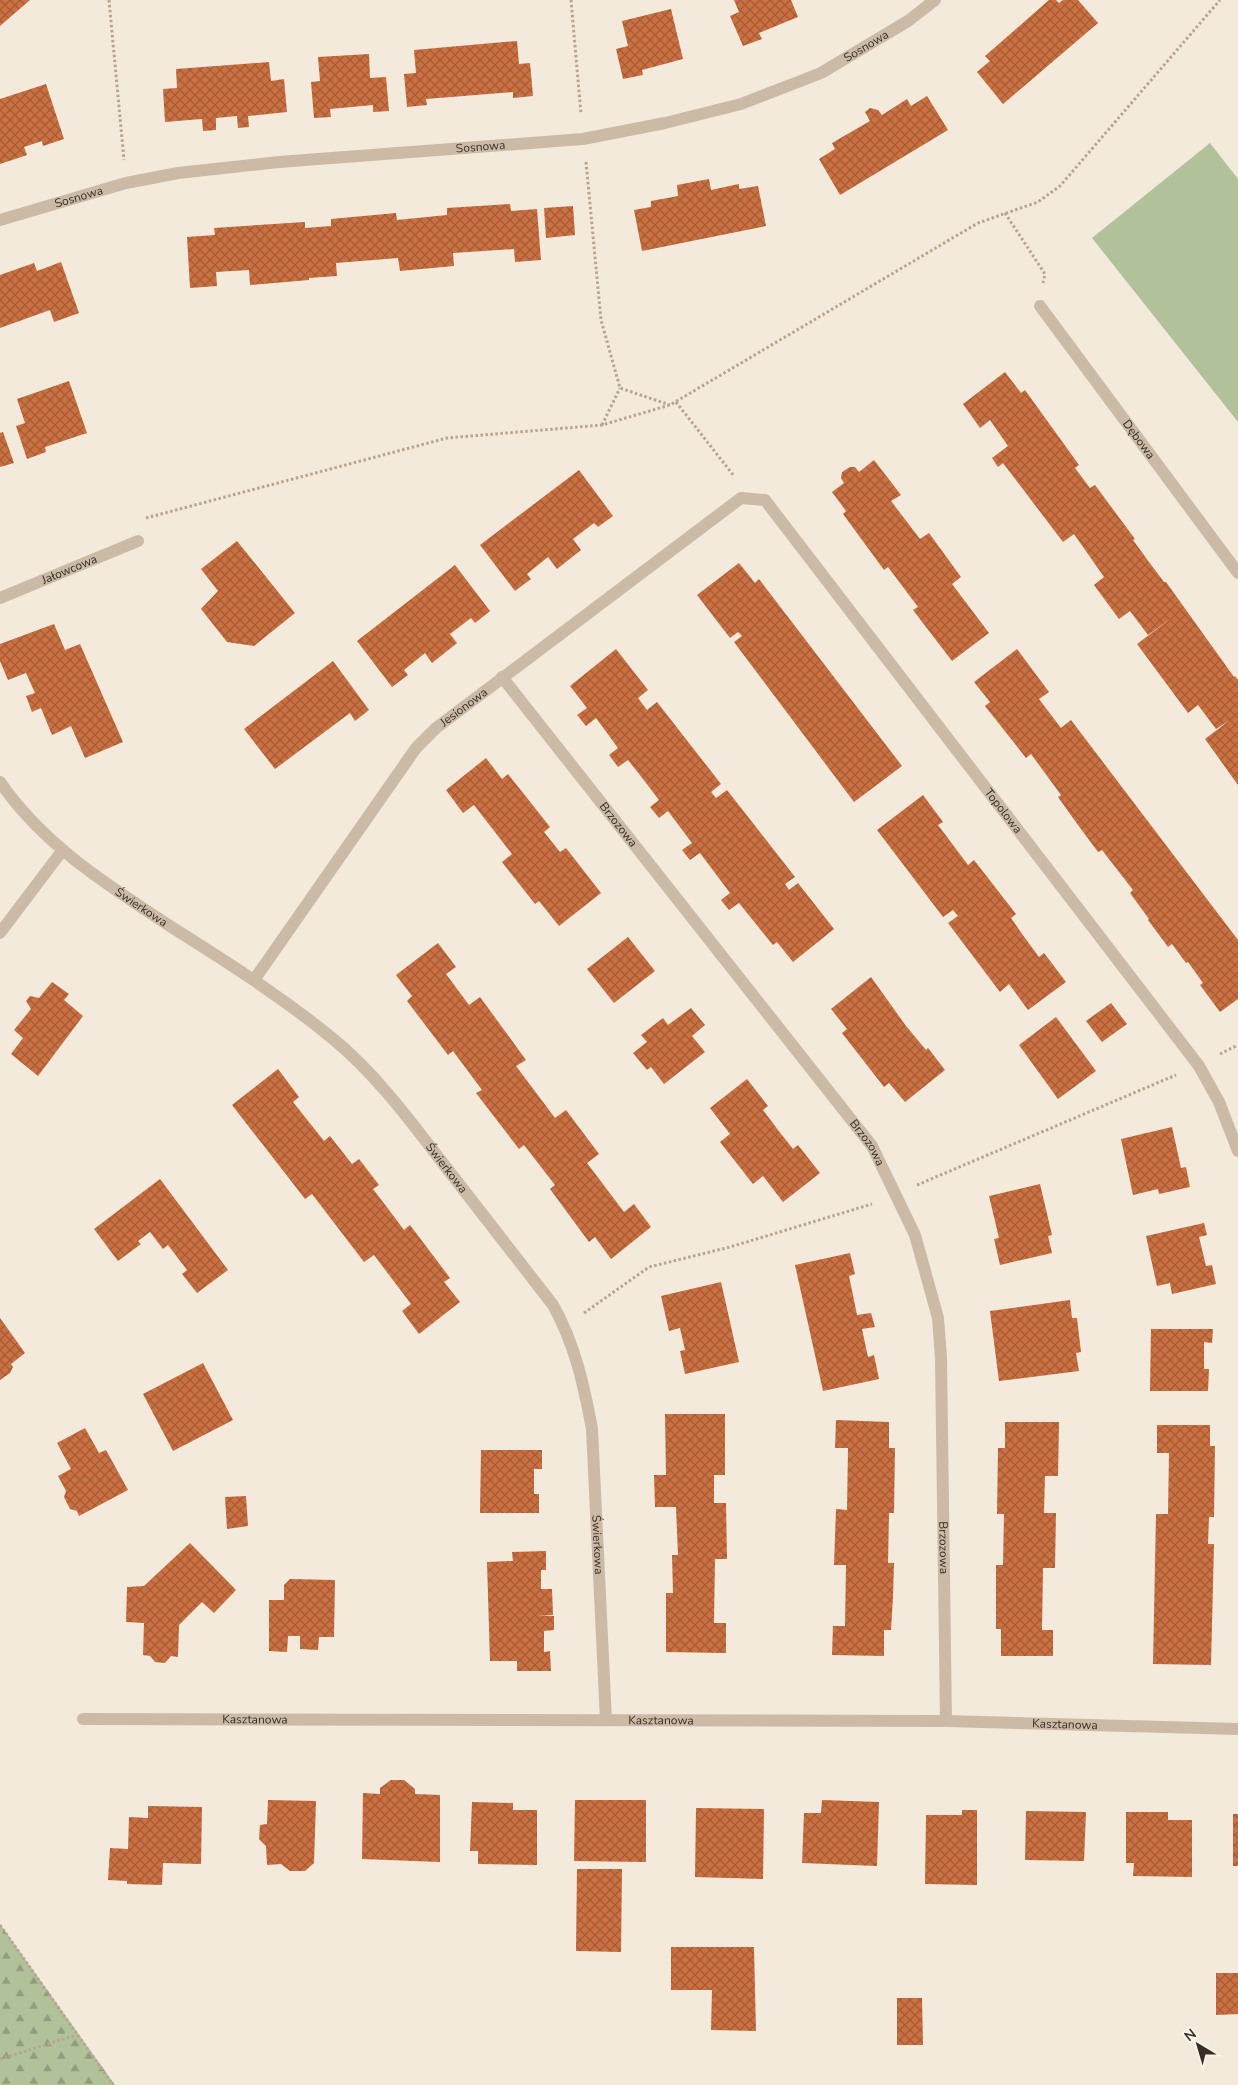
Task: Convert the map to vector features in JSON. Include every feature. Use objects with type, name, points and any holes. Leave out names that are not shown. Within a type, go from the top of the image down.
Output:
[{"type":"street","name":"Sosnowa","points":[[0,220],[126,183],[178,173],[279,162],[583,140],[665,123],[741,104],[821,74],[908,21],[935,0]]},
{"type":"street","name":"Dębowa","points":[[1040,306],[1238,573]]},
{"type":"street","name":"Jesionowa","points":[[254,980],[416,748],[436,728],[741,498]]},
{"type":"street","name":"Topolowa","points":[[741,498],[765,500],[1175,1034],[1199,1066],[1219,1102],[1238,1151]]},
{"type":"street","name":"Jałowcowa","points":[[0,598],[138,542]]},
{"type":"street","name":"Brzozowa","points":[[502,677],[872,1146],[915,1235],[938,1318],[941,1358],[946,1721]]},
{"type":"street","name":"Świerkowa","points":[[0,782],[36,826],[62,852],[122,895],[254,980],[332,1038],[406,1115],[553,1306],[565,1326],[585,1390],[592,1429],[606,1720]]},
{"type":"street","points":[[0,933],[62,852]]},
{"type":"street","name":"Kasztanowa","points":[[83,1719],[946,1721],[1238,1729]]},
{"type":"path","points":[[109,0],[126,183]]},
{"type":"path","points":[[570,0],[601,320],[620,388],[602,425]]},
{"type":"path","points":[[144,519],[447,438],[602,425],[670,405],[978,223],[1038,202],[1060,186],[1220,0]]},
{"type":"path","points":[[1005,213],[1045,274],[1040,306]]},
{"type":"path","points":[[620,388],[670,405]]},
{"type":"path","points":[[676,402],[736,478],[741,498]]},
{"type":"path","points":[[0,1925],[77,2036],[114,2085]]},
{"type":"path","points":[[0,2059],[77,2036]]},
{"type":"green space","points":[[1210,143],[1238,179],[1238,422],[1092,238]]},
{"type":"green space","points":[[0,1924],[115,2085],[0,2085]]},
{"type":"building","points":[[0,0],[30,0],[0,26]]},
{"type":"building","points":[[734,0],[791,0],[798,17],[759,33],[762,39],[743,46],[730,16],[739,12]]},
{"type":"building","points":[[1049,0],[1056,0],[1059,3],[1063,0],[1078,0],[1098,23],[1003,104],[977,72],[990,61],[985,56]]},
{"type":"building","points":[[671,9],[683,59],[642,70],[643,75],[623,79],[616,49],[628,46],[622,21]]},
{"type":"building","points":[[517,41],[519,64],[530,63],[533,96],[513,98],[513,92],[426,99],[427,105],[407,107],[404,74],[416,73],[414,50]]},
{"type":"building","points":[[369,54],[370,78],[386,77],[389,111],[373,112],[373,105],[330,109],[331,117],[314,118],[311,82],[320,81],[318,57]]},
{"type":"building","points":[[269,62],[271,81],[284,79],[287,112],[248,116],[249,127],[238,128],[237,116],[216,118],[216,130],[203,131],[202,119],[165,122],[163,89],[177,88],[176,69]]},
{"type":"building","points":[[46,84],[64,139],[43,146],[42,141],[24,147],[27,155],[0,164],[0,99]]},
{"type":"building","points":[[927,96],[948,130],[840,195],[819,159],[835,149],[832,143],[870,121],[865,112],[870,108],[878,110],[882,115],[907,99],[911,106]]},
{"type":"building","points":[[709,179],[711,190],[739,184],[739,189],[758,186],[766,226],[642,251],[634,210],[651,207],[651,201],[678,196],[677,185]]},
{"type":"building","points":[[510,204],[511,211],[537,209],[541,260],[515,262],[514,249],[453,253],[454,266],[400,271],[398,258],[336,263],[337,276],[250,285],[249,270],[216,272],[217,286],[190,288],[187,237],[215,235],[214,228],[305,222],[305,228],[331,226],[331,219],[396,213],[397,220],[447,215],[447,208]]},
{"type":"building","points":[[573,206],[575,235],[546,238],[544,208]]},
{"type":"building","points":[[61,262],[79,313],[54,322],[50,310],[0,328],[0,275],[34,263],[37,271]]},
{"type":"building","points":[[1005,372],[1021,393],[1025,390],[1079,465],[1075,468],[1090,488],[1095,485],[1135,539],[1133,540],[1149,562],[1164,582],[1166,582],[1238,680],[1238,785],[1205,739],[1230,720],[1216,729],[1198,705],[1188,713],[1137,644],[1173,617],[1148,635],[1130,611],[1119,619],[1094,585],[1104,577],[1074,534],[1063,542],[1003,463],[998,467],[992,458],[1008,446],[990,420],[980,428],[963,404]]},
{"type":"building","points":[[69,381],[87,433],[45,447],[46,452],[27,459],[16,426],[25,423],[17,399]]},
{"type":"building","points":[[3,432],[14,463],[0,467],[0,433]]},
{"type":"building","points":[[874,460],[901,495],[891,501],[920,539],[929,533],[961,577],[952,584],[989,633],[952,661],[913,610],[918,607],[888,567],[884,570],[843,514],[846,511],[832,492],[844,483],[841,478],[842,472],[850,467],[855,467],[859,472]]},
{"type":"building","points":[[579,470],[613,516],[598,527],[594,523],[573,539],[581,550],[557,569],[548,557],[527,574],[531,579],[515,591],[480,545]]},
{"type":"building","points":[[237,541],[295,613],[254,646],[227,642],[201,609],[218,591],[201,569]]},
{"type":"building","points":[[739,563],[755,583],[759,579],[902,766],[854,802],[734,642],[742,636],[738,632],[730,638],[697,595]]},
{"type":"building","points":[[455,565],[490,611],[475,623],[471,618],[450,634],[457,643],[432,663],[425,653],[404,670],[408,675],[392,687],[357,641]]},
{"type":"building","points":[[54,624],[65,650],[80,644],[123,742],[85,758],[71,726],[52,735],[41,708],[32,712],[26,696],[35,693],[26,673],[8,680],[0,661],[0,644]]},
{"type":"building","points":[[616,649],[648,690],[638,698],[647,710],[657,702],[721,784],[711,792],[716,798],[727,790],[795,877],[785,884],[789,890],[798,883],[834,929],[793,962],[777,942],[773,945],[739,903],[729,910],[721,900],[730,893],[700,853],[690,860],[682,850],[692,843],[668,811],[659,818],[650,807],[659,800],[628,760],[618,767],[609,755],[618,748],[596,718],[586,726],[577,715],[587,708],[570,686]]},
{"type":"building","points":[[1017,649],[1049,692],[1039,699],[1061,728],[1071,720],[1238,940],[1238,999],[1220,1012],[1200,985],[1203,983],[1188,962],[1186,963],[1172,944],[1168,947],[1130,893],[1133,890],[1102,850],[1098,852],[1078,825],[1058,797],[1061,795],[1031,754],[1026,758],[985,706],[990,702],[974,682]]},
{"type":"building","points":[[333,661],[369,710],[355,721],[350,713],[275,769],[244,729]]},
{"type":"building","points":[[486,758],[502,779],[508,774],[550,827],[544,832],[560,852],[566,848],[601,893],[559,926],[539,901],[535,904],[502,862],[512,854],[474,805],[463,813],[446,790]]},
{"type":"building","points":[[923,795],[943,822],[938,825],[968,865],[974,860],[1016,914],[1011,918],[1039,957],[1044,953],[1066,982],[1028,1010],[1009,984],[1000,992],[948,923],[958,916],[953,910],[943,917],[877,830]]},
{"type":"building","points":[[628,937],[655,971],[614,1003],[587,969]]},
{"type":"building","points":[[438,943],[456,967],[446,974],[469,1005],[480,997],[526,1060],[516,1066],[555,1118],[566,1110],[599,1154],[587,1163],[624,1212],[634,1204],[651,1227],[611,1259],[595,1237],[589,1242],[550,1189],[555,1185],[524,1145],[519,1149],[476,1093],[482,1090],[453,1051],[448,1055],[407,1001],[412,996],[396,975]]},
{"type":"building","points":[[871,977],[906,1026],[926,1050],[928,1048],[945,1070],[905,1102],[889,1083],[884,1087],[842,1033],[847,1029],[831,1009]]},
{"type":"building","points":[[52,982],[69,994],[64,1000],[83,1016],[38,1076],[11,1054],[23,1038],[14,1030],[31,1009],[26,1001],[30,996],[39,998]]},
{"type":"building","points":[[1111,1003],[1127,1024],[1102,1042],[1086,1021]]},
{"type":"building","points":[[691,1008],[705,1025],[692,1036],[705,1052],[664,1084],[651,1067],[647,1070],[633,1053],[647,1042],[641,1035],[663,1018],[668,1025]]},
{"type":"building","points":[[1056,1017],[1096,1071],[1058,1099],[1019,1045]]},
{"type":"building","points":[[278,1069],[299,1097],[293,1102],[324,1141],[330,1136],[352,1164],[359,1159],[379,1185],[373,1189],[404,1230],[410,1225],[450,1278],[444,1282],[460,1302],[419,1334],[402,1311],[411,1304],[374,1255],[364,1262],[312,1194],[305,1199],[232,1105]]},
{"type":"building","points":[[747,1079],[768,1106],[763,1110],[778,1130],[793,1149],[798,1145],[820,1173],[783,1202],[763,1176],[753,1184],[720,1142],[730,1134],[710,1108]]},
{"type":"building","points":[[1172,1127],[1181,1168],[1186,1167],[1190,1187],[1159,1194],[1158,1189],[1133,1195],[1121,1139]]},
{"type":"building","points":[[160,1179],[228,1270],[197,1293],[182,1274],[187,1270],[168,1245],[163,1249],[150,1232],[138,1241],[141,1244],[118,1261],[94,1229]]},
{"type":"building","points":[[1040,1184],[1052,1235],[1048,1236],[1052,1253],[1000,1265],[994,1239],[999,1238],[989,1196]]},
{"type":"building","points":[[1204,1223],[1207,1235],[1199,1237],[1206,1266],[1212,1265],[1216,1284],[1172,1294],[1170,1283],[1157,1286],[1146,1236]]},
{"type":"building","points":[[850,1253],[855,1274],[849,1276],[857,1315],[871,1313],[875,1327],[862,1329],[868,1357],[874,1355],[879,1379],[823,1391],[795,1265]]},
{"type":"building","points":[[721,1282],[739,1362],[685,1374],[680,1351],[685,1350],[680,1328],[669,1331],[661,1296]]},
{"type":"building","points":[[1070,1300],[1072,1318],[1077,1318],[1081,1352],[1076,1353],[1079,1371],[999,1381],[990,1311]]},
{"type":"building","points":[[0,1318],[25,1353],[11,1364],[13,1367],[10,1373],[0,1380]]},
{"type":"building","points":[[1151,1329],[1213,1329],[1212,1343],[1204,1342],[1204,1369],[1209,1369],[1208,1391],[1150,1391]]},
{"type":"building","points":[[203,1363],[233,1420],[173,1451],[143,1394]]},
{"type":"building","points":[[665,1414],[725,1414],[725,1475],[714,1475],[714,1503],[726,1503],[727,1559],[715,1559],[714,1623],[726,1623],[726,1653],[666,1652],[666,1593],[673,1593],[672,1555],[678,1555],[676,1507],[655,1507],[654,1475],[666,1475]]},
{"type":"building","points":[[836,1420],[889,1422],[889,1448],[895,1448],[894,1513],[889,1513],[888,1563],[894,1563],[893,1597],[891,1630],[884,1630],[884,1656],[832,1655],[833,1626],[845,1626],[846,1565],[834,1565],[836,1509],[847,1510],[848,1448],[835,1448]]},
{"type":"building","points":[[1005,1422],[1059,1422],[1058,1476],[1045,1476],[1044,1513],[1056,1513],[1055,1568],[1043,1568],[1042,1630],[1053,1630],[1053,1656],[1001,1656],[1001,1629],[996,1629],[996,1565],[1003,1565],[1004,1514],[997,1514],[998,1448],[1005,1448]]},
{"type":"building","points":[[1157,1425],[1210,1425],[1210,1446],[1215,1446],[1214,1517],[1209,1517],[1208,1544],[1214,1544],[1211,1665],[1153,1664],[1156,1514],[1168,1514],[1169,1453],[1157,1453]]},
{"type":"building","points":[[85,1428],[99,1453],[106,1450],[128,1490],[79,1516],[77,1511],[70,1509],[64,1497],[66,1491],[58,1476],[71,1469],[57,1443]]},
{"type":"building","points":[[481,1450],[542,1450],[542,1469],[534,1469],[534,1494],[539,1494],[539,1513],[480,1513]]},
{"type":"building","points":[[246,1496],[248,1526],[227,1529],[225,1497]]},
{"type":"building","points":[[190,1543],[236,1590],[214,1613],[202,1602],[179,1625],[178,1657],[171,1656],[165,1663],[155,1662],[150,1656],[143,1655],[144,1623],[126,1622],[127,1587],[144,1586]]},
{"type":"building","points":[[546,1551],[546,1570],[541,1570],[541,1589],[552,1589],[553,1615],[538,1616],[554,1616],[554,1630],[544,1631],[544,1652],[550,1651],[551,1671],[517,1671],[517,1661],[490,1661],[487,1562],[513,1561],[512,1552]]},
{"type":"building","points":[[290,1579],[335,1580],[334,1637],[319,1637],[318,1650],[300,1649],[300,1636],[288,1636],[287,1652],[269,1651],[269,1600],[284,1600],[284,1585]]},
{"type":"building","points":[[391,1780],[404,1780],[415,1789],[415,1794],[440,1795],[440,1862],[362,1859],[363,1793],[380,1794],[380,1788]]},
{"type":"building","points":[[268,1800],[316,1801],[314,1863],[305,1871],[290,1871],[281,1864],[267,1865],[266,1846],[259,1839],[260,1825],[267,1824]]},
{"type":"building","points":[[575,1800],[646,1800],[646,1862],[574,1861]]},
{"type":"building","points":[[822,1800],[879,1802],[877,1866],[802,1863],[804,1813],[821,1813]]},
{"type":"building","points":[[472,1802],[513,1803],[513,1810],[537,1810],[537,1865],[478,1864],[478,1851],[470,1851]]},
{"type":"building","points":[[148,1806],[202,1807],[201,1864],[163,1863],[162,1885],[127,1884],[127,1881],[108,1880],[110,1848],[128,1849],[129,1817],[148,1818]]},
{"type":"building","points":[[696,1808],[764,1809],[763,1879],[695,1877]]},
{"type":"building","points":[[962,1810],[977,1810],[977,1885],[925,1884],[926,1815],[962,1815]]},
{"type":"building","points":[[1026,1811],[1086,1812],[1084,1861],[1025,1860]]},
{"type":"building","points":[[1126,1812],[1168,1812],[1168,1820],[1192,1820],[1192,1877],[1133,1876],[1134,1863],[1126,1863]]},
{"type":"building","points":[[1233,1814],[1238,1814],[1238,1866],[1233,1866]]},
{"type":"building","points":[[577,1869],[622,1869],[621,1952],[576,1951]]},
{"type":"building","points":[[671,1947],[754,1947],[756,2031],[711,2030],[712,1990],[671,1990]]},
{"type":"building","points":[[1216,1973],[1238,1973],[1238,2014],[1216,2015]]},
{"type":"building","points":[[897,1998],[922,1998],[923,2045],[897,2045]]}]
